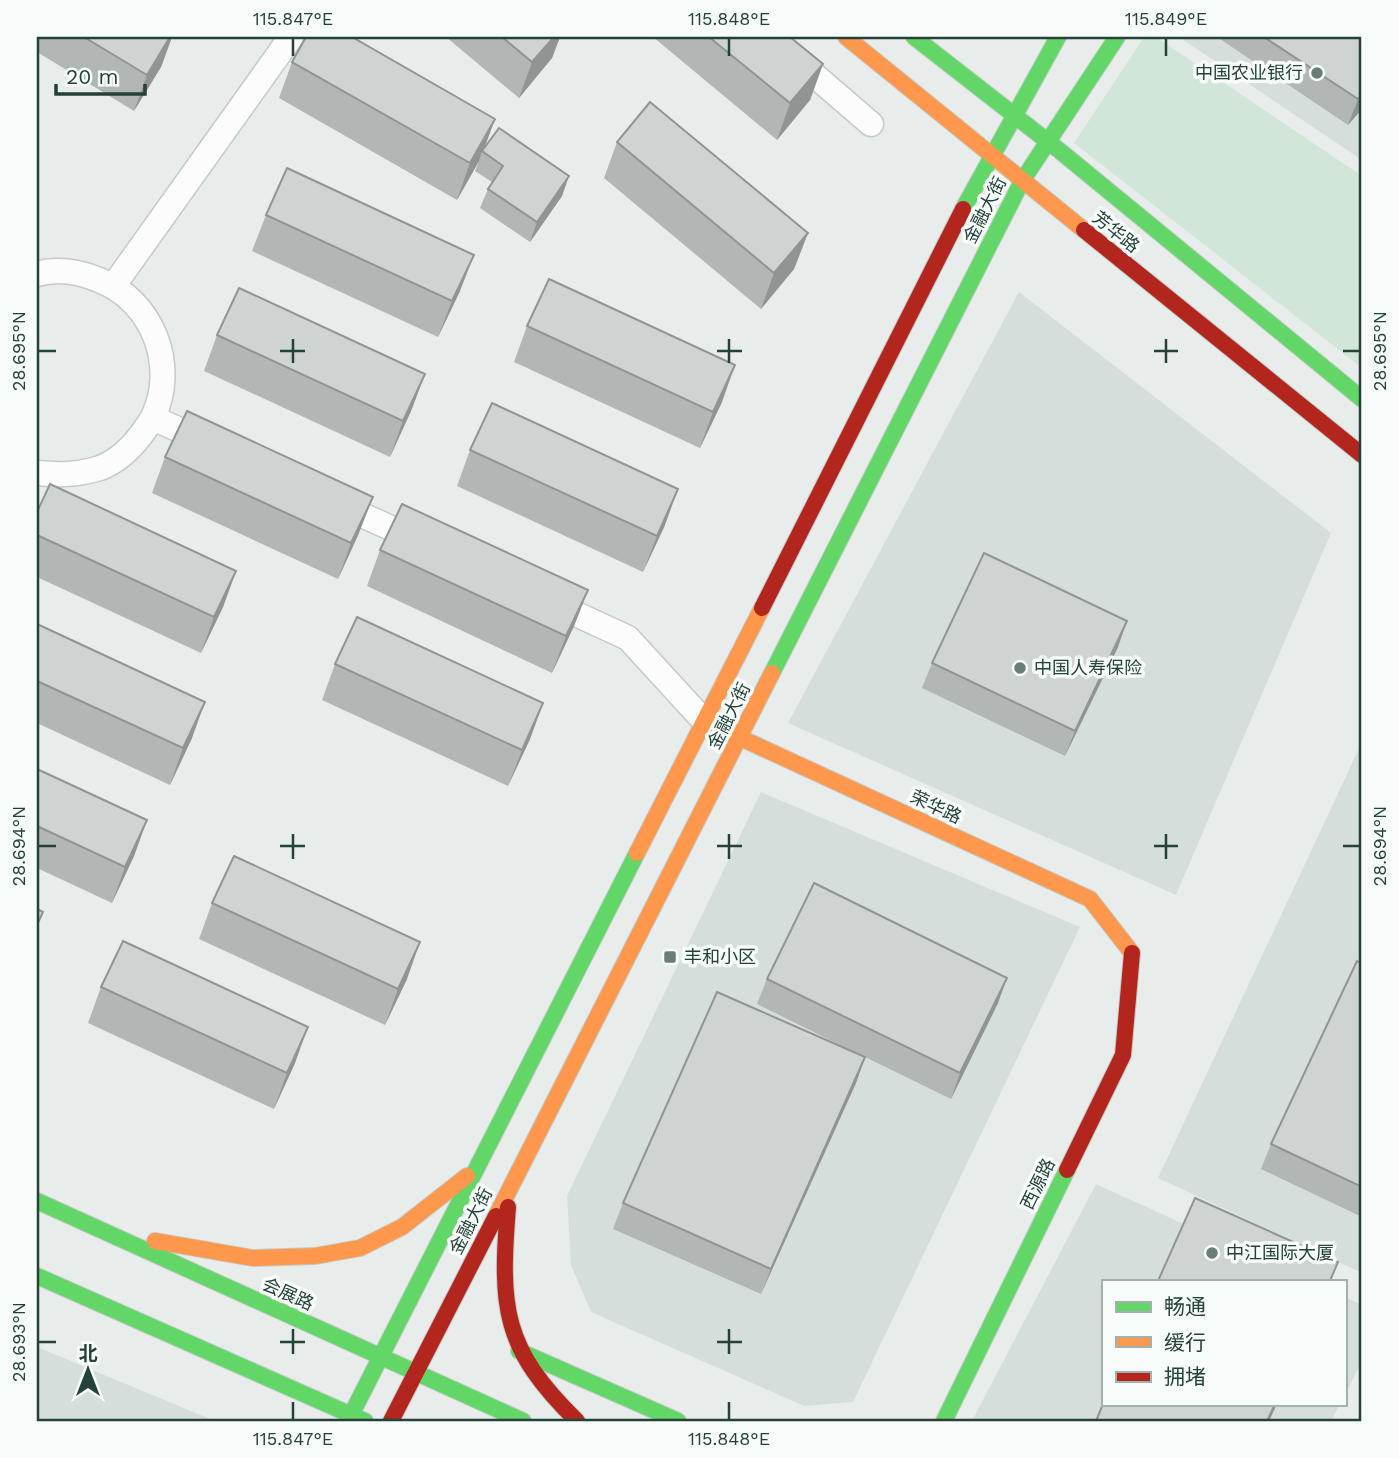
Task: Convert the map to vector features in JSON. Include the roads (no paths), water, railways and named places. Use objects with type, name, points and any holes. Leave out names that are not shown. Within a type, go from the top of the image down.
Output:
[{"type":"street","points":[[114,285],[291,37]]},
{"type":"street","points":[[770,37],[871,124]]},
{"type":"street","name":"芳华路","points":[[846,37],[1362,455]]},
{"type":"street","name":"芳华路","points":[[914,37],[1360,394]]},
{"type":"street","name":"金融大街","points":[[355,1419],[380,1357],[858,421],[990,156],[1058,37]]},
{"type":"street","name":"金融大街","points":[[391,1421],[1021,181],[1049,143],[1116,37]]},
{"type":"street","points":[[37,274],[46,271],[81,272],[114,285],[137,304],[153,329],[162,359],[162,389],[153,418],[132,447],[102,467],[67,476],[37,473]]},
{"type":"street","points":[[153,418],[228,452]]},
{"type":"street","points":[[315,493],[440,551]]},
{"type":"street","points":[[528,592],[628,638],[704,721]]},
{"type":"street","name":"荣华路","points":[[704,721],[1090,899],[1132,954]]},
{"type":"street","name":"西源路","points":[[944,1421],[1123,1055],[1132,954]]},
{"type":"street","points":[[103,1231],[253,1258],[315,1256],[360,1248],[402,1227],[475,1170]]},
{"type":"street","points":[[510,1187],[504,1259],[507,1316],[519,1351],[544,1388],[577,1421]]},
{"type":"street","name":"会展路","points":[[37,1201],[523,1421]]},
{"type":"street","points":[[37,1276],[355,1419]]},
{"type":"street","points":[[519,1351],[678,1421]]},
{"type":"place","name":"中国农业银行","points":[[1317,73]]},
{"type":"place","name":"中国人寿保险","points":[[1020,668]]},
{"type":"place","name":"丰和小区","points":[[670,957]]},
{"type":"place","name":"中江国际大厦","points":[[1212,1253]]}]
